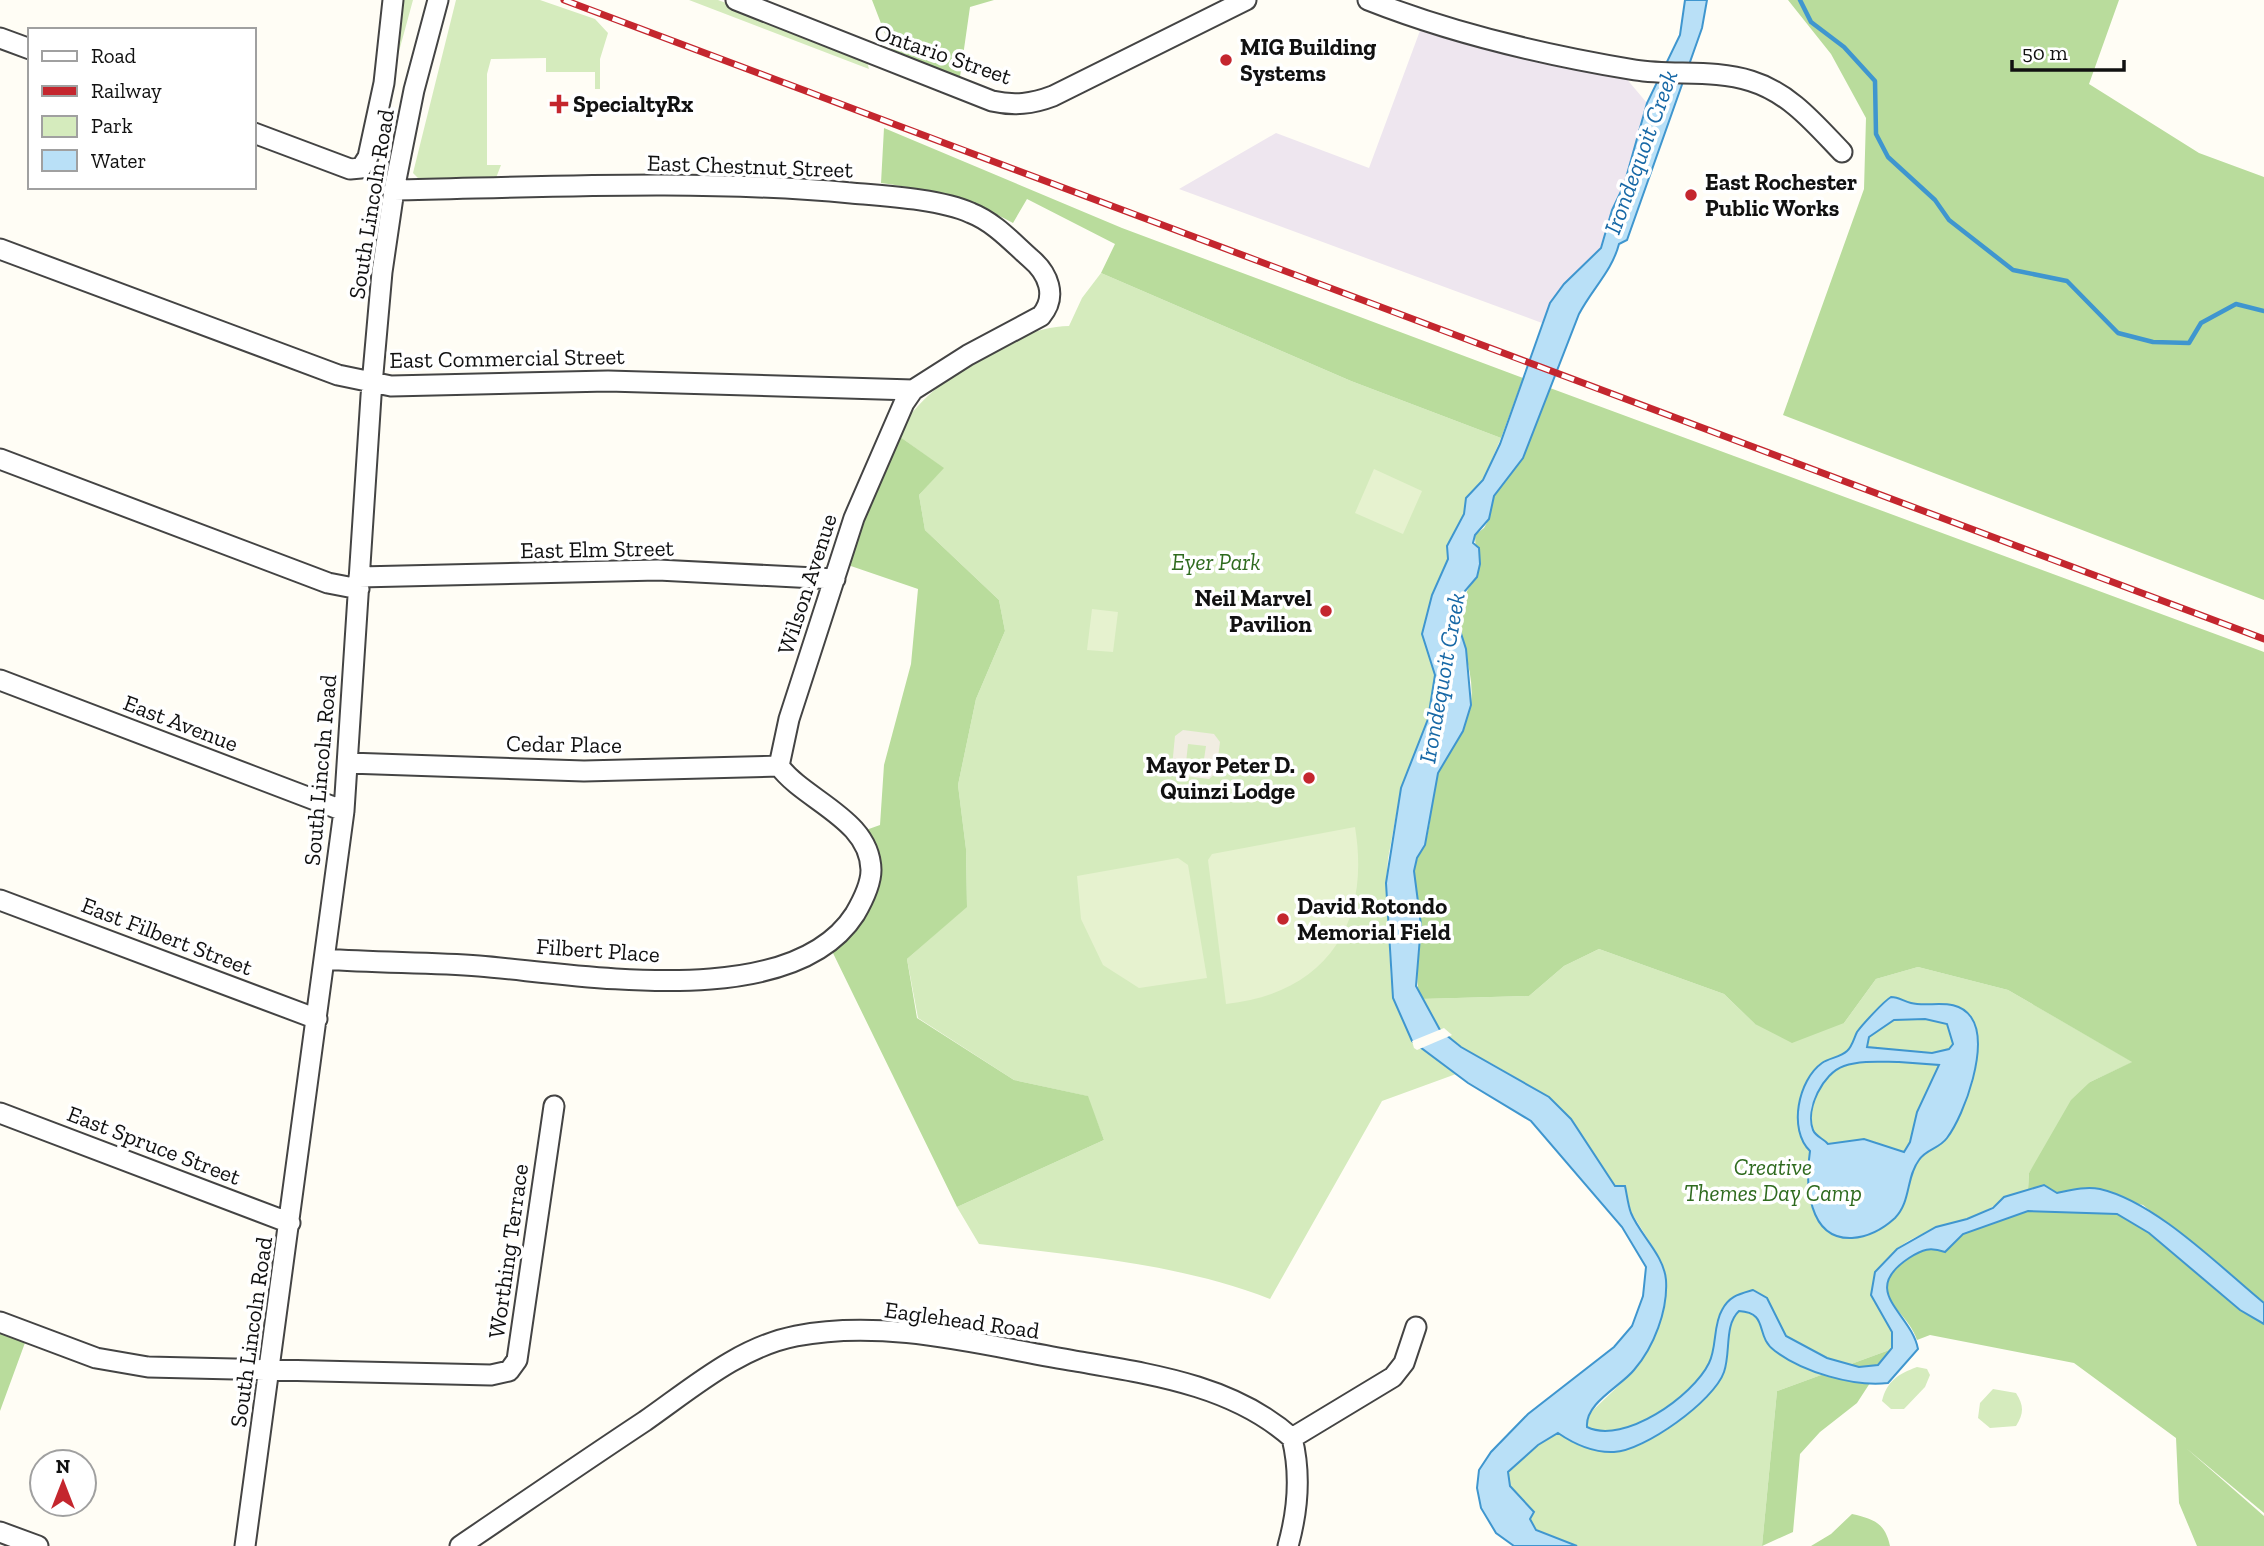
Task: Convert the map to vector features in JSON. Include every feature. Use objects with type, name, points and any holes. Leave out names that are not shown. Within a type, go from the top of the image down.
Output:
[{"type":"street","points":[[256,134],[350,169],[361,168],[368,157],[384,83],[393,0]]},
{"type":"street","name":"South Lincoln Road","points":[[245,1546],[344,811],[372,383],[394,190],[414,90],[438,0]]},
{"type":"street","name":"Ontario Street","points":[[736,0],[979,96],[1014,104],[1035,102],[1053,96],[1246,0]]},
{"type":"street","points":[[1368,0],[1502,44],[1650,72],[1697,74],[1751,81],[1792,100],[1842,152]]},
{"type":"street","points":[[0,37],[28,48]]},
{"type":"street","name":"East Chestnut Street","points":[[394,190],[788,187],[896,197],[970,212],[993,225],[1044,270],[1051,293],[1049,307]]},
{"type":"street","name":"East Commercial Street","points":[[0,249],[338,375],[391,386],[608,381],[913,390]]},
{"type":"street","name":"Wilson Avenue","points":[[779,766],[789,719],[835,579],[874,468],[904,403],[913,390],[968,355],[1041,316],[1049,307]]},
{"type":"street","name":"East Elm Street","points":[[0,459],[328,583],[658,570],[835,579]]},
{"type":"street","name":"East Avenue","points":[[0,680],[344,811]]},
{"type":"street","name":"Cedar Place","points":[[348,763],[584,771],[779,766]]},
{"type":"street","name":"Filbert Place","points":[[325,959],[438,963],[639,979],[712,980],[748,976],[790,963],[821,948],[839,935],[863,898],[871,869],[865,847],[852,827],[790,780],[779,766]]},
{"type":"street","name":"East Filbert Street","points":[[0,900],[317,1019]]},
{"type":"street","name":"Worthing Terrace","points":[[270,1368],[491,1376],[514,1367],[554,1106]]},
{"type":"street","name":"East Spruce Street","points":[[0,1113],[290,1223]]},
{"type":"street","points":[[0,1322],[96,1358],[122,1364],[270,1368]]},
{"type":"street","points":[[1287,1546],[1294,1525],[1298,1483],[1297,1459],[1292,1437],[1393,1377],[1408,1356],[1416,1326]]},
{"type":"street","name":"Eaglehead Road","points":[[460,1546],[722,1367],[770,1343],[797,1335],[880,1331],[923,1335],[1158,1376],[1242,1404],[1272,1420],[1292,1437]]},
{"type":"street","points":[[0,1532],[19,1542],[38,1546]]},
{"type":"shaded area","points":[[1421,28],[1625,77],[1647,103],[1624,185],[1612,210],[1601,248],[1564,284],[1550,303],[1542,323],[1179,189],[1276,133],[1369,168]]},
{"type":"shaded area","points":[[1183,730],[1214,734],[1220,742],[1216,773],[1209,779],[1177,775],[1172,767],[1175,736]],"holes":[[[1188,744],[1206,746],[1203,766],[1186,763]]]},
{"type":"green space","points":[[398,0],[413,0],[395,66]]},
{"type":"green space","points":[[456,0],[540,0],[595,19],[608,33],[600,59],[600,89],[595,89],[595,72],[546,72],[546,58],[491,59],[487,74],[487,165],[501,165],[496,178],[419,179],[413,173]]},
{"type":"green space","points":[[689,0],[718,0],[845,48],[867,62],[869,69]]},
{"type":"green space","points":[[872,0],[994,0],[970,7],[959,84],[892,52]]},
{"type":"green space","points":[[1788,0],[2119,0],[2089,84],[2199,153],[2264,177],[2264,600],[1783,415],[1864,189],[1866,118],[1831,54]]},
{"type":"green space","points":[[884,128],[1122,228],[1523,378],[1501,438],[1351,381],[1101,273],[1115,244],[1027,199],[1013,223],[981,207],[949,196],[881,183]]},
{"type":"green space","points":[[1101,273],[1351,381],[1501,438],[1483,480],[1466,498],[1464,514],[1447,546],[1448,559],[1422,634],[1435,675],[1428,719],[1401,788],[1388,859],[1386,883],[1391,982],[1421,999],[1529,996],[1564,966],[1599,949],[1724,994],[1755,1024],[1844,1023],[1876,979],[1918,967],[2008,990],[2133,1062],[2090,1082],[2029,1173],[2028,1190],[1970,1218],[1916,1237],[1895,1251],[1871,1295],[1892,1332],[1892,1349],[1777,1391],[1762,1546],[1577,1546],[1536,1530],[1530,1519],[1533,1512],[1510,1486],[1508,1473],[1538,1445],[1589,1414],[1635,1370],[1656,1252],[1631,1212],[1625,1187],[1615,1186],[1571,1119],[1549,1097],[1489,1062],[1382,1101],[1270,1299],[1200,1277],[1127,1262],[979,1244],[957,1207],[1104,1140],[1087,1096],[1014,1080],[918,1018],[907,959],[967,906],[966,849],[958,785],[976,699],[1005,631],[999,600],[925,530],[919,495],[943,468],[896,434],[928,396],[949,378],[996,347],[1021,336],[1069,326],[1082,298]]},
{"type":"green space","points":[[1550,388],[2264,652],[2264,1303],[2143,1205],[2076,1189],[2057,1194],[2044,1185],[2028,1190],[2029,1173],[2071,1100],[2090,1082],[2132,1062],[2008,990],[1918,967],[1876,979],[1844,1023],[1792,1043],[1755,1024],[1724,994],[1599,949],[1564,966],[1529,996],[1421,999],[1417,972],[1421,926],[1415,868],[1428,835],[1439,770],[1462,730],[1471,703],[1469,669],[1460,623],[1466,593],[1477,577],[1475,535],[1484,528],[1489,519],[1494,496],[1523,458]]},
{"type":"green space","points":[[896,434],[944,468],[919,495],[925,530],[999,600],[1005,631],[976,699],[958,785],[966,849],[967,907],[907,959],[917,1018],[1014,1080],[1088,1096],[1104,1140],[957,1207],[831,949],[861,919],[873,897],[873,871],[866,830],[880,825],[884,765],[911,664],[918,589],[845,564]]},
{"type":"green space","points":[[1374,469],[1422,491],[1403,534],[1355,513]]},
{"type":"green space","points":[[1092,609],[1118,612],[1113,652],[1087,650]]},
{"type":"green space","name":"David Rotondo Memorial Field","points":[[1355,827],[1358,862],[1356,894],[1348,923],[1334,948],[1315,969],[1291,985],[1261,997],[1226,1004],[1208,860],[1212,854]]},
{"type":"green space","points":[[1178,858],[1188,865],[1207,978],[1139,988],[1103,965],[1081,919],[1077,876]]},
{"type":"green space","points":[[2087,1210],[2119,1215],[2158,1238],[2227,1298],[2264,1324],[2264,1513],[2186,1448],[2264,1516],[2264,1546],[2197,1546],[2179,1503],[2176,1438],[2074,1363],[1930,1335],[1917,1340],[1886,1290],[1887,1281],[1894,1270],[1918,1253],[1930,1249],[1945,1252],[1963,1234],[2028,1211]]},
{"type":"green space","points":[[0,1330],[26,1340],[0,1411]]},
{"type":"green space","points":[[1892,1349],[1857,1403],[1820,1432],[1800,1454],[1793,1532],[1762,1546],[1777,1391]]},
{"type":"green space","points":[[1917,1367],[1927,1369],[1930,1375],[1925,1387],[1904,1409],[1891,1409],[1882,1401],[1890,1383],[1904,1372]]},
{"type":"green space","points":[[1993,1389],[2016,1393],[2022,1410],[2016,1426],[1990,1428],[1978,1418],[1980,1403]]},
{"type":"green space","points":[[1852,1514],[1867,1518],[1882,1527],[1890,1546],[1811,1546],[1831,1534]]},
{"type":"water","name":"Irondequoit Creek","points":[[1685,0],[1707,0],[1702,28],[1627,240],[1619,244],[1612,263],[1579,314],[1523,458],[1494,496],[1489,519],[1475,535],[1473,543],[1479,548],[1480,564],[1477,577],[1465,591],[1458,624],[1466,649],[1471,705],[1463,731],[1438,773],[1425,845],[1417,858],[1414,871],[1421,925],[1416,986],[1440,1030],[1461,1047],[1549,1097],[1571,1119],[1615,1186],[1625,1186],[1631,1213],[1664,1271],[1665,1303],[1648,1350],[1634,1370],[1597,1403],[1588,1418],[1587,1427],[1602,1431],[1619,1429],[1656,1414],[1673,1402],[1701,1376],[1709,1363],[1717,1322],[1725,1305],[1735,1296],[1753,1290],[1767,1298],[1786,1336],[1827,1358],[1859,1367],[1878,1365],[1892,1348],[1892,1332],[1871,1295],[1875,1272],[1897,1249],[1936,1227],[1967,1219],[1993,1208],[2004,1197],[2044,1185],[2057,1193],[2084,1188],[2100,1189],[2143,1207],[2186,1237],[2264,1303],[2264,1324],[2240,1310],[2149,1233],[2117,1214],[2028,1211],[1963,1234],[1945,1252],[1931,1249],[1918,1253],[1894,1270],[1888,1281],[1888,1292],[1914,1336],[1918,1349],[1888,1383],[1844,1380],[1786,1359],[1769,1345],[1755,1316],[1739,1311],[1731,1324],[1726,1364],[1718,1384],[1677,1422],[1642,1443],[1614,1452],[1584,1447],[1558,1433],[1538,1445],[1508,1472],[1510,1486],[1534,1512],[1530,1519],[1536,1530],[1577,1546],[1514,1546],[1496,1533],[1481,1508],[1477,1488],[1479,1470],[1491,1452],[1528,1414],[1614,1347],[1632,1326],[1643,1296],[1646,1267],[1622,1227],[1531,1121],[1468,1083],[1412,1041],[1393,998],[1386,883],[1401,788],[1428,719],[1435,675],[1422,634],[1432,595],[1448,559],[1447,546],[1464,514],[1466,498],[1483,480],[1500,444],[1550,303],[1564,284],[1601,248],[1612,210],[1624,185],[1647,103],[1680,35]]},
{"type":"water","points":[[1891,997],[1911,1003],[1958,1007],[1971,1017],[1978,1044],[1973,1079],[1961,1113],[1947,1138],[1922,1156],[1915,1167],[1904,1205],[1895,1218],[1864,1236],[1837,1236],[1826,1230],[1813,1208],[1808,1179],[1810,1151],[1799,1131],[1799,1106],[1807,1081],[1814,1071],[1825,1061],[1847,1051],[1857,1032]],"holes":[[[1925,1019],[1947,1024],[1953,1044],[1949,1049],[1932,1053],[1867,1047],[1869,1037],[1894,1020]],[[1899,1062],[1939,1065],[1917,1112],[1910,1142],[1904,1152],[1864,1139],[1828,1144],[1816,1134],[1811,1122],[1814,1102],[1829,1076],[1851,1064]]]},
{"type":"pier","points":[[1444,1028],[1452,1035],[1417,1050],[1414,1048],[1412,1041]]},
{"type":"waterway","points":[[1800,0],[1811,22],[1844,47],[1875,81],[1876,134],[1888,157],[1935,200],[1949,220],[2013,270],[2067,281],[2118,333],[2153,342],[2189,343],[2201,323],[2236,304],[2264,311]]},
{"type":"railway","points":[[564,0],[2264,639]]},
{"type":"place","name":"MIG Building Systems","points":[[1226,60]]},
{"type":"place","name":"SpecialtyRx","points":[[559,104]]},
{"type":"place","name":"East Rochester Public Works","points":[[1691,195]]},
{"type":"place","name":"Neil Marvel Pavilion","points":[[1326,611]]},
{"type":"place","name":"Mayor Peter D. Quinzi Lodge","points":[[1309,778]]},
{"type":"place","name":"David Rotondo Memorial Field","points":[[1283,919]]},
{"type":"park label","name":"Eyer Park","points":[[1216,562]]},
{"type":"park label","name":"Creative Themes Day Camp","points":[[1773,1180]]}]
